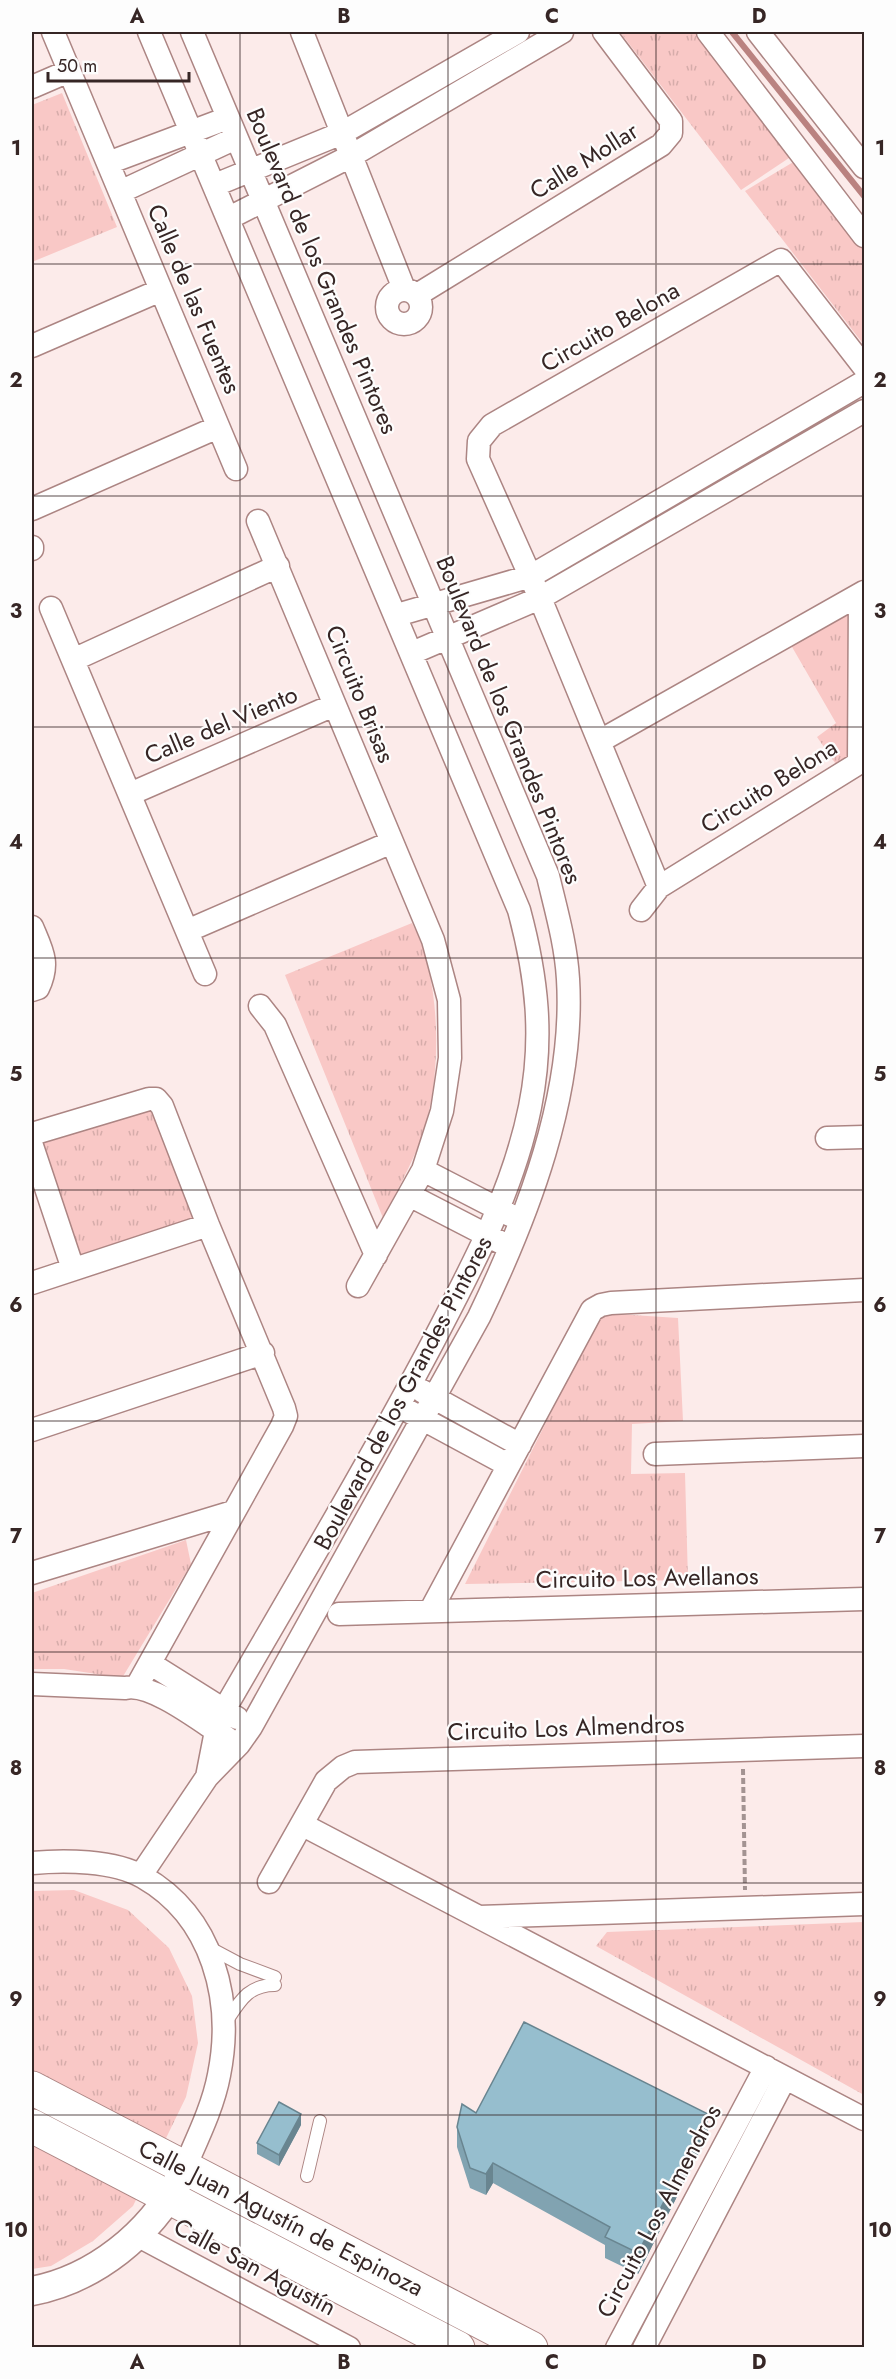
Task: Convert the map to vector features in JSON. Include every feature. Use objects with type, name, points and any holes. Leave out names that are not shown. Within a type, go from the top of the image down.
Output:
[{"type":"main road","name":"Calle Juan Agustín de Espinoza","points":[[32,2088],[176,2183],[458,2348]]},
{"type":"main road","name":"Calle Juan Agustín de Espinoza","points":[[32,2126],[176,2183],[531,2348]]},
{"type":"street","name":"Calle de las Fuentes","points":[[53,32],[236,469]]},
{"type":"street","name":"Boulevard de los Grandes Pintores","points":[[149,32],[397,615],[519,910],[532,962],[538,1028],[534,1076],[519,1152],[488,1235],[411,1384],[224,1710],[216,1731],[207,1777]]},
{"type":"street","name":"Boulevard de los Grandes Pintores","points":[[141,1875],[207,1777],[245,1736],[479,1317],[522,1222],[551,1123],[568,1028],[568,979],[561,927],[548,876],[192,32]]},
{"type":"street","name":"Calle Mollar","points":[[303,32],[351,156],[411,292],[661,145],[671,133],[671,121],[604,32]]},
{"type":"street","points":[[215,185],[342,133],[518,32]]},
{"type":"street","points":[[229,218],[351,156],[562,32]]},
{"type":"street","points":[[708,32],[864,237]]},
{"type":"street","points":[[758,32],[864,167]]},
{"type":"street","points":[[32,87],[69,71]]},
{"type":"street","name":"Calle de las Fuentes","points":[[120,192],[201,154],[232,128]]},
{"type":"street","points":[[108,163],[191,131],[232,128]]},
{"type":"street","name":"Circuito Belona","points":[[659,887],[531,576],[478,459],[479,441],[492,425],[781,260],[864,367]]},
{"type":"street","points":[[32,346],[160,290]]},
{"type":"street","points":[[397,615],[531,576],[864,382]]},
{"type":"street","points":[[412,653],[540,598],[864,411]]},
{"type":"street","name":"Calle de las Fuentes","points":[[32,509],[218,427]]},
{"type":"street","name":"Circuito Brisas","points":[[258,520],[433,940],[449,1000],[450,1058],[442,1111],[423,1170],[358,1286]]},
{"type":"street","points":[[73,660],[278,566]]},
{"type":"street","name":"Circuito Belona","points":[[600,741],[862,593]]},
{"type":"street","name":"Circuito Belona","points":[[641,910],[659,887],[859,763],[862,593]]},
{"type":"street","points":[[51,608],[205,974]]},
{"type":"street","name":"Calle del Viento","points":[[130,794],[334,705]]},
{"type":"street","points":[[187,931],[392,843]]},
{"type":"street","points":[[32,927],[43,953],[45,972],[38,988],[32,990]]},
{"type":"street","points":[[260,1006],[275,1025],[376,1255]]},
{"type":"street","points":[[32,1134],[149,1099],[156,1099],[162,1106],[208,1226],[286,1416],[137,1686]]},
{"type":"street","points":[[827,1138],[864,1137]]},
{"type":"street","points":[[32,1146],[73,1269]]},
{"type":"street","points":[[423,1170],[522,1222]]},
{"type":"street","points":[[410,1195],[512,1248]]},
{"type":"street","points":[[32,1282],[208,1226]]},
{"type":"street","points":[[431,1610],[586,1318],[601,1305],[864,1290]]},
{"type":"street","points":[[32,1431],[262,1353]]},
{"type":"street","points":[[411,1384],[520,1444]]},
{"type":"street","points":[[398,1406],[508,1465]]},
{"type":"street","points":[[655,1454],[864,1446]]},
{"type":"street","points":[[32,1573],[233,1512]]},
{"type":"street","name":"Circuito Los Avellanos","points":[[339,1614],[864,1599]]},
{"type":"street","points":[[151,1664],[224,1710],[245,1736]]},
{"type":"street","points":[[32,1684],[125,1688],[137,1686],[170,1702],[216,1731],[245,1736]]},
{"type":"street","name":"Circuito Los Almendros","points":[[269,1882],[326,1781],[343,1767],[355,1762],[864,1746]]},
{"type":"street","points":[[303,1825],[864,2119]]},
{"type":"street","points":[[32,1863],[60,1860],[98,1863],[141,1875],[167,1893],[192,1920],[207,1947],[221,1995],[224,2025],[219,2076],[176,2183],[137,2235],[111,2259],[75,2278],[32,2291]]},
{"type":"street","points":[[477,1917],[864,1904]]},
{"type":"street","name":"Circuito Los Almendros","points":[[644,2348],[735,2149],[775,2072]]},
{"type":"street","name":"Circuito Los Almendros","points":[[617,2348],[735,2149]]},
{"type":"street","name":"Calle San Agustín","points":[[137,2235],[349,2348]]},
{"type":"lane","points":[[207,1947],[275,1981],[246,1993],[224,2025]]},
{"type":"lane","points":[[307,2176],[320,2121]]},
{"type":"path","points":[[743,1750],[745,1908]]},
{"type":"green space","points":[[620,32],[696,32],[792,156],[741,190]]},
{"type":"green space","points":[[62,93],[117,227],[32,262],[32,105]]},
{"type":"green space","points":[[795,161],[864,250],[864,345],[745,191]]},
{"type":"green space","points":[[857,601],[856,761],[840,770],[817,737],[836,723],[788,640]]},
{"type":"green space","points":[[412,923],[422,946],[434,1000],[436,1059],[428,1115],[421,1139],[383,1218],[285,975]]},
{"type":"green space","points":[[155,1102],[201,1223],[78,1263],[32,1137]]},
{"type":"green space","points":[[601,1313],[678,1318],[683,1421],[632,1424],[631,1474],[685,1473],[688,1580],[465,1584]]},
{"type":"green space","points":[[186,1540],[191,1564],[122,1678],[64,1669],[32,1669],[32,1593]]},
{"type":"green space","points":[[74,1890],[128,1910],[169,1948],[192,1996],[198,2043],[186,2097],[133,2206],[93,2241],[51,2266],[32,2269],[32,1891]]},
{"type":"green space","points":[[864,1922],[864,2095],[596,1946],[607,1932]]},
{"type":"building","points":[[524,2022],[708,2114],[638,2253],[605,2237],[610,2227],[493,2163],[486,2174],[470,2168],[457,2127],[462,2104],[476,2113]]},
{"type":"building","points":[[279,2102],[301,2114],[279,2155],[257,2143]]},
{"type":"waterway","points":[[732,32],[864,196]]}]
